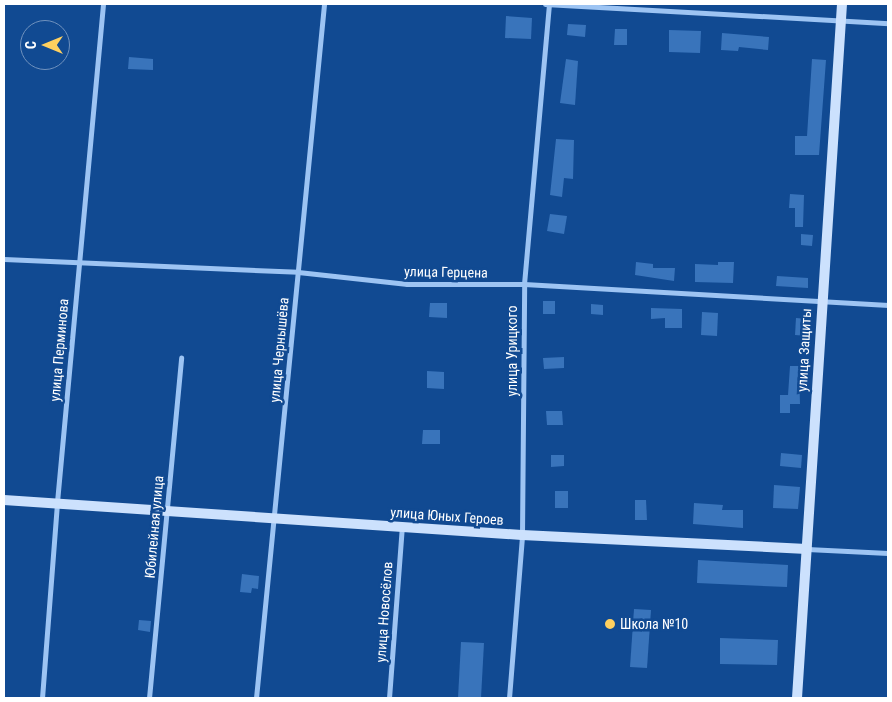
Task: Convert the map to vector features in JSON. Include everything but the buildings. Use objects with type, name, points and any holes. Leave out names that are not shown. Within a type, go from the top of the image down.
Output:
[{"type":"street","name":"улица Перминова","points":[[42,698],[57,502],[103,4]]},
{"type":"street","name":"улица Чернышёва","points":[[256,698],[324,4]]},
{"type":"street","points":[[544,4],[841,18],[888,23]]},
{"type":"street","name":"улица Урицкого","points":[[509,698],[522,536],[524,284],[549,4]]},
{"type":"street","name":"улица Защиты","points":[[797,698],[821,302],[842,4]]},
{"type":"street","name":"улица Герцена","points":[[4,259],[298,272],[407,284],[524,284],[888,305]]},
{"type":"street","name":"Юбилейная улица","points":[[149,698],[181,358]]},
{"type":"street","name":"улица Юных Героев","points":[[4,500],[57,502],[522,536],[888,553]]},
{"type":"street","name":"улица Новосёлов","points":[[389,698],[402,526]]},
{"type":"place","name":"Школа №10","points":[[610,624]]}]
